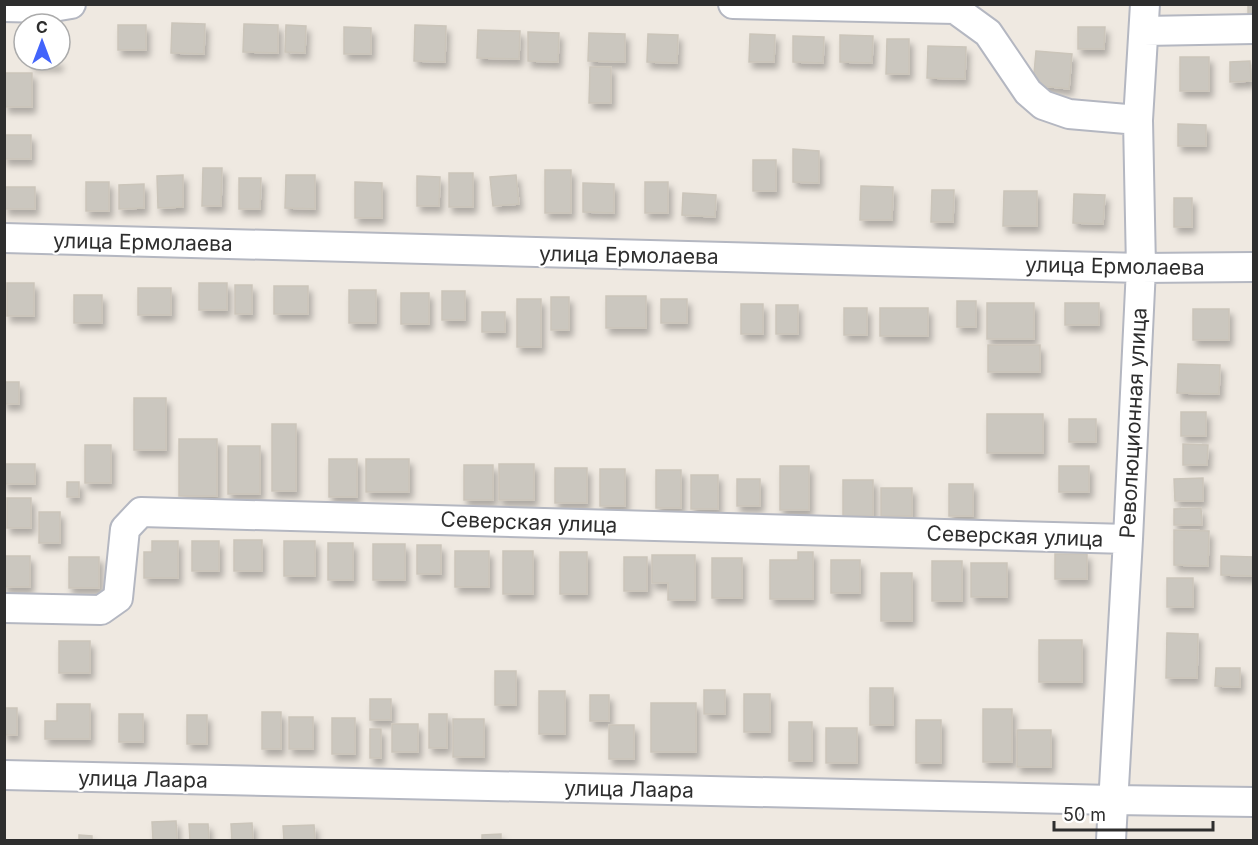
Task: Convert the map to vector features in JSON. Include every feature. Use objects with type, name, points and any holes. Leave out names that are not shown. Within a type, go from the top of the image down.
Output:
[{"type":"street","points":[[4,7],[47,8],[71,4]]},
{"type":"street","points":[[733,4],[955,9],[988,33],[1028,92],[1043,105],[1069,114],[1138,120]]},
{"type":"street","points":[[1144,18],[1254,29]]},
{"type":"street","name":"Революционная улица","points":[[1111,840],[1141,268],[1138,120],[1144,18]]},
{"type":"street","name":"улица Ермолаева","points":[[4,238],[1141,268],[1254,267]]},
{"type":"street","name":"Северская улица","points":[[4,608],[101,610],[118,598],[125,529],[141,512],[1128,539]]},
{"type":"street","name":"улица Лаара","points":[[4,776],[1254,802]]},
{"type":"building","points":[[1248,4],[1254,4],[1254,15],[1248,15]]},
{"type":"building","points":[[172,23],[205,24],[204,54],[171,53]]},
{"type":"building","points":[[244,24],[278,25],[278,53],[243,52]]},
{"type":"building","points":[[118,25],[146,25],[146,50],[118,50]]},
{"type":"building","points":[[286,25],[306,26],[305,53],[285,52]]},
{"type":"building","points":[[415,25],[446,26],[445,62],[414,61]]},
{"type":"building","points":[[344,27],[371,28],[371,54],[344,54]]},
{"type":"building","points":[[1078,27],[1105,27],[1104,49],[1078,49]]},
{"type":"building","points":[[478,30],[520,31],[519,59],[477,58]]},
{"type":"building","points":[[528,32],[559,33],[558,62],[528,61]]},
{"type":"building","points":[[589,33],[625,34],[625,62],[588,61]]},
{"type":"building","points":[[648,34],[678,35],[677,63],[647,62]]},
{"type":"building","points":[[750,34],[775,35],[774,62],[749,62]]},
{"type":"building","points":[[840,35],[873,36],[872,63],[840,62]]},
{"type":"building","points":[[793,36],[824,37],[823,63],[793,62]]},
{"type":"building","points":[[887,39],[909,39],[909,74],[886,74]]},
{"type":"building","points":[[928,46],[966,47],[965,79],[927,78]]},
{"type":"building","points":[[1036,51],[1072,54],[1069,89],[1033,85]]},
{"type":"building","points":[[1180,57],[1209,57],[1209,91],[1180,91]]},
{"type":"building","points":[[1250,61],[1251,81],[1230,82],[1230,62]]},
{"type":"building","points":[[590,67],[611,67],[611,103],[589,103]]},
{"type":"building","points":[[5,73],[32,73],[32,107],[5,107]]},
{"type":"building","points":[[1178,124],[1206,125],[1206,146],[1178,146]]},
{"type":"building","points":[[4,135],[31,135],[31,159],[4,159]]},
{"type":"building","points":[[793,149],[819,151],[819,183],[793,182]]},
{"type":"building","points":[[753,160],[776,160],[776,191],[753,191]]},
{"type":"building","points":[[203,168],[222,168],[221,206],[202,206]]},
{"type":"building","points":[[545,170],[571,170],[571,213],[545,213]]},
{"type":"building","points":[[449,173],[473,173],[473,207],[449,207]]},
{"type":"building","points":[[183,175],[183,207],[158,208],[157,176]]},
{"type":"building","points":[[286,175],[315,175],[315,209],[285,208]]},
{"type":"building","points":[[516,175],[519,204],[493,206],[490,177]]},
{"type":"building","points":[[417,176],[440,177],[439,206],[417,206]]},
{"type":"building","points":[[239,178],[261,178],[260,209],[239,209]]},
{"type":"building","points":[[86,182],[109,182],[109,211],[86,211]]},
{"type":"building","points":[[355,182],[382,183],[382,218],[355,218]]},
{"type":"building","points":[[645,182],[668,182],[668,213],[645,213]]},
{"type":"building","points":[[583,183],[614,184],[614,213],[583,212]]},
{"type":"building","points":[[144,184],[144,208],[119,209],[119,185]]},
{"type":"building","points":[[861,186],[893,187],[892,220],[860,220]]},
{"type":"building","points":[[5,187],[35,187],[35,209],[5,209]]},
{"type":"building","points":[[932,190],[954,190],[953,222],[931,222]]},
{"type":"building","points":[[1004,191],[1037,191],[1037,226],[1003,226]]},
{"type":"building","points":[[683,193],[716,195],[715,217],[682,215]]},
{"type":"building","points":[[1074,194],[1105,195],[1103,224],[1073,223]]},
{"type":"building","points":[[1174,198],[1192,198],[1192,227],[1174,227]]},
{"type":"building","points":[[7,283],[34,283],[34,316],[7,316]]},
{"type":"building","points":[[199,283],[227,283],[227,310],[199,310]]},
{"type":"building","points":[[235,285],[252,285],[252,314],[235,314]]},
{"type":"building","points":[[274,286],[308,286],[308,314],[274,314]]},
{"type":"building","points":[[138,288],[171,288],[171,315],[138,315]]},
{"type":"building","points":[[349,290],[376,290],[376,323],[349,323]]},
{"type":"building","points":[[442,291],[465,291],[465,320],[442,320]]},
{"type":"building","points":[[401,293],[429,293],[429,324],[401,324]]},
{"type":"building","points":[[74,295],[102,295],[102,323],[74,323]]},
{"type":"building","points":[[606,296],[646,296],[646,328],[606,328]]},
{"type":"building","points":[[551,297],[569,297],[569,330],[551,330]]},
{"type":"building","points":[[517,299],[541,299],[541,347],[517,347]]},
{"type":"building","points":[[661,299],[687,299],[687,323],[661,323]]},
{"type":"building","points":[[957,301],[976,301],[976,327],[957,327]]},
{"type":"building","points":[[987,303],[1034,303],[1034,339],[987,339]]},
{"type":"building","points":[[1065,303],[1099,303],[1099,325],[1065,325]]},
{"type":"building","points":[[741,304],[763,304],[763,334],[741,334]]},
{"type":"building","points":[[776,305],[798,305],[798,334],[776,334]]},
{"type":"building","points":[[844,308],[867,308],[867,335],[844,335]]},
{"type":"building","points":[[880,308],[928,308],[928,336],[880,336]]},
{"type":"building","points":[[1193,309],[1229,309],[1229,340],[1193,340]]},
{"type":"building","points":[[482,312],[505,312],[505,332],[482,332]]},
{"type":"building","points":[[988,345],[1040,345],[1040,372],[988,372]]},
{"type":"building","points":[[1178,364],[1220,365],[1219,394],[1177,393]]},
{"type":"building","points":[[4,382],[19,382],[19,404],[4,404]]},
{"type":"building","points":[[134,398],[166,398],[166,450],[134,450]]},
{"type":"building","points":[[1181,412],[1206,412],[1206,436],[1181,436]]},
{"type":"building","points":[[987,414],[1043,414],[1043,453],[987,453]]},
{"type":"building","points":[[1069,419],[1096,419],[1096,442],[1069,442]]},
{"type":"building","points":[[272,424],[296,424],[296,491],[272,491]]},
{"type":"building","points":[[179,439],[217,439],[217,496],[179,496]]},
{"type":"building","points":[[1183,444],[1208,445],[1207,465],[1183,465]]},
{"type":"building","points":[[85,445],[111,445],[111,483],[85,483]]},
{"type":"building","points":[[228,446],[260,446],[260,494],[228,494]]},
{"type":"building","points":[[329,459],[357,459],[357,497],[329,497]]},
{"type":"building","points":[[366,459],[409,459],[409,492],[366,492]]},
{"type":"building","points":[[4,464],[35,464],[35,484],[4,484]]},
{"type":"building","points":[[499,464],[534,464],[534,500],[499,500]]},
{"type":"building","points":[[464,465],[493,465],[493,500],[464,500]]},
{"type":"building","points":[[780,466],[809,466],[809,510],[780,510]]},
{"type":"building","points":[[1059,466],[1089,466],[1089,492],[1059,492]]},
{"type":"building","points":[[555,468],[587,468],[587,503],[555,503]]},
{"type":"building","points":[[600,469],[625,469],[625,506],[600,506]]},
{"type":"building","points":[[656,470],[681,470],[681,508],[656,508]]},
{"type":"building","points":[[691,475],[718,475],[718,509],[691,509]]},
{"type":"building","points":[[1203,478],[1203,501],[1175,501],[1174,479]]},
{"type":"building","points":[[737,479],[760,479],[760,506],[737,506]]},
{"type":"building","points":[[843,480],[873,480],[873,516],[843,516]]},
{"type":"building","points":[[67,482],[79,482],[79,497],[67,497]]},
{"type":"building","points":[[949,484],[973,484],[973,516],[949,516]]},
{"type":"building","points":[[881,488],[912,488],[912,516],[881,516]]},
{"type":"building","points":[[7,498],[31,498],[31,528],[7,528]]},
{"type":"building","points":[[1201,508],[1202,525],[1174,525],[1174,509]]},
{"type":"building","points":[[39,512],[60,512],[60,543],[39,543]]},
{"type":"building","points":[[1174,530],[1209,531],[1208,566],[1174,565]]},
{"type":"building","points":[[234,540],[262,540],[262,571],[234,571]]},
{"type":"building","points":[[152,541],[178,541],[178,578],[144,578],[144,552],[152,552]]},
{"type":"building","points":[[192,541],[219,541],[219,571],[192,571]]},
{"type":"building","points":[[284,541],[315,541],[315,576],[284,576]]},
{"type":"building","points":[[328,543],[353,543],[353,580],[328,580]]},
{"type":"building","points":[[373,544],[405,544],[405,580],[373,580]]},
{"type":"building","points":[[417,545],[441,545],[441,574],[417,574]]},
{"type":"building","points":[[455,551],[489,551],[489,587],[455,587]]},
{"type":"building","points":[[503,551],[533,551],[533,594],[503,594]]},
{"type":"building","points":[[560,552],[587,552],[587,594],[560,594]]},
{"type":"building","points":[[798,552],[813,552],[813,599],[770,599],[770,560],[798,560]]},
{"type":"building","points":[[1055,554],[1087,554],[1087,579],[1055,579]]},
{"type":"building","points":[[652,555],[695,555],[695,600],[668,600],[668,583],[652,583]]},
{"type":"building","points":[[4,556],[30,556],[30,587],[4,587]]},
{"type":"building","points":[[1221,556],[1254,557],[1254,576],[1221,575]]},
{"type":"building","points":[[69,557],[99,557],[99,588],[69,588]]},
{"type":"building","points":[[624,557],[647,557],[647,591],[624,591]]},
{"type":"building","points":[[712,558],[742,558],[742,598],[712,598]]},
{"type":"building","points":[[831,560],[860,560],[860,593],[831,593]]},
{"type":"building","points":[[932,561],[962,561],[962,601],[932,601]]},
{"type":"building","points":[[971,563],[1007,563],[1007,597],[971,597]]},
{"type":"building","points":[[881,573],[912,573],[912,621],[881,621]]},
{"type":"building","points":[[1167,578],[1193,578],[1193,607],[1167,607]]},
{"type":"building","points":[[1167,633],[1198,634],[1197,678],[1166,678]]},
{"type":"building","points":[[1039,640],[1082,640],[1082,682],[1039,682]]},
{"type":"building","points":[[59,641],[90,641],[90,673],[59,673]]},
{"type":"building","points":[[1216,668],[1240,668],[1240,687],[1215,686]]},
{"type":"building","points":[[495,671],[516,671],[516,705],[495,705]]},
{"type":"building","points":[[870,688],[893,688],[893,725],[870,725]]},
{"type":"building","points":[[704,690],[725,690],[725,714],[704,714]]},
{"type":"building","points":[[539,691],[565,691],[565,734],[539,734]]},
{"type":"building","points":[[744,694],[770,694],[770,732],[744,732]]},
{"type":"building","points":[[590,695],[609,695],[609,721],[590,721]]},
{"type":"building","points":[[370,699],[391,699],[391,720],[370,720]]},
{"type":"building","points":[[651,703],[696,703],[696,752],[651,752]]},
{"type":"building","points":[[57,704],[90,704],[90,739],[45,739],[45,721],[57,721]]},
{"type":"building","points":[[4,708],[17,708],[17,735],[4,735]]},
{"type":"building","points":[[983,709],[1012,709],[1012,762],[983,762]]},
{"type":"building","points":[[262,712],[281,712],[281,749],[262,749]]},
{"type":"building","points":[[119,714],[143,714],[143,742],[119,742]]},
{"type":"building","points":[[429,714],[447,714],[447,748],[429,748]]},
{"type":"building","points":[[187,715],[207,715],[207,744],[187,744]]},
{"type":"building","points":[[289,717],[313,717],[313,749],[289,749]]},
{"type":"building","points":[[332,718],[355,718],[355,754],[332,754]]},
{"type":"building","points":[[453,719],[484,719],[484,757],[453,757]]},
{"type":"building","points":[[916,720],[941,720],[941,763],[916,763]]},
{"type":"building","points":[[789,722],[812,722],[812,761],[789,761]]},
{"type":"building","points":[[392,724],[418,724],[418,752],[392,752]]},
{"type":"building","points":[[609,725],[634,725],[634,759],[609,759]]},
{"type":"building","points":[[826,728],[857,728],[857,763],[826,763]]},
{"type":"building","points":[[370,729],[381,729],[381,758],[370,758]]},
{"type":"building","points":[[1017,730],[1051,730],[1051,767],[1017,767]]},
{"type":"building","points":[[176,821],[177,840],[153,840],[152,822]]},
{"type":"building","points":[[252,823],[253,840],[232,840],[231,824]]},
{"type":"building","points":[[189,824],[208,824],[209,840],[190,840]]},
{"type":"building","points":[[314,825],[315,840],[284,840],[283,826]]},
{"type":"building","points":[[501,834],[501,840],[482,840],[482,835]]},
{"type":"building","points":[[79,835],[92,836],[92,840],[79,840]]}]
